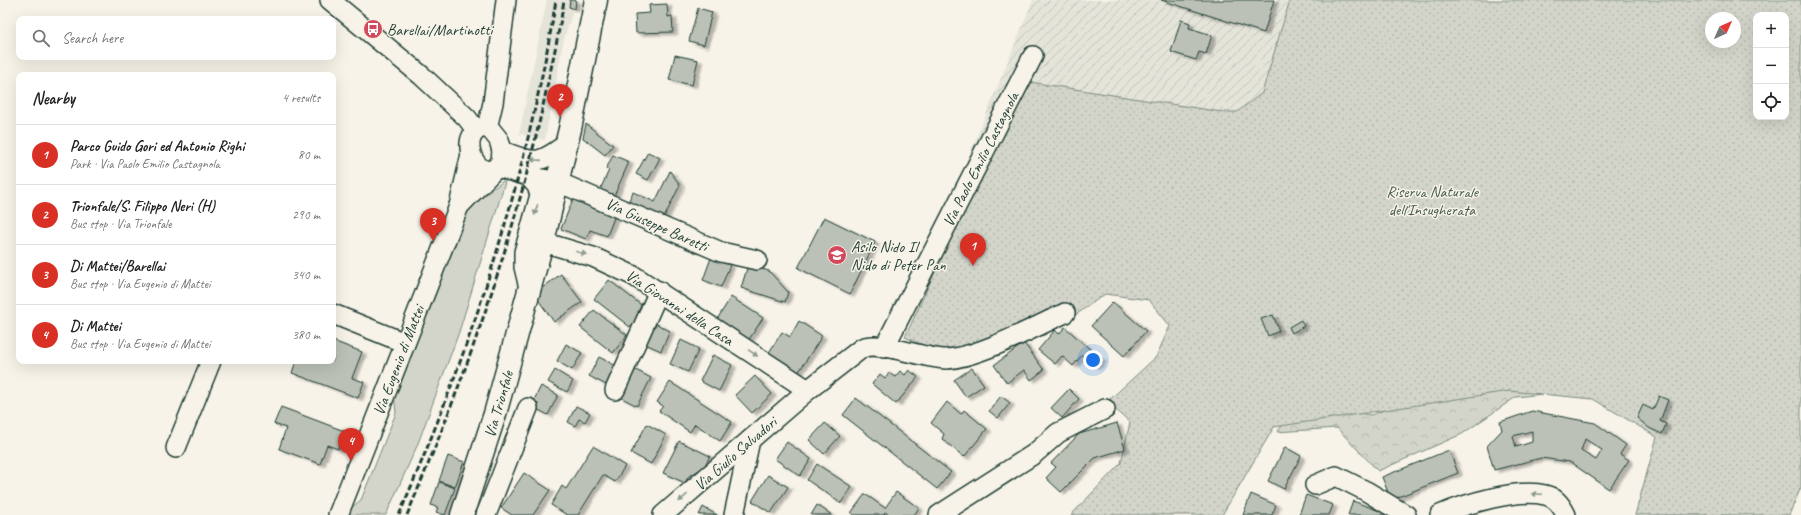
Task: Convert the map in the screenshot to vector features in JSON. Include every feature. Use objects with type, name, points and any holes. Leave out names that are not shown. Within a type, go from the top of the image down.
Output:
[{"type":"main road","name":"Via Trionfale","points":[[462,515],[493,420],[530,292],[558,182],[596,0]]},
{"type":"street","points":[[330,0],[422,76],[467,118],[481,129],[497,137],[498,162]]},
{"type":"street","points":[[506,0],[493,103],[481,129],[471,137],[471,154],[474,162],[481,169],[489,171],[498,162],[533,160],[542,161],[566,144]]},
{"type":"street","name":"Via Paolo Emilio Castagnola","points":[[884,348],[1033,56]]},
{"type":"street","name":"Via Eugenio di Mattei","points":[[338,515],[404,343],[459,206],[471,154]]},
{"type":"street","points":[[498,162],[528,176],[558,182]]},
{"type":"street","name":"Via Eugenio di Mattei","points":[[459,206],[498,162]]},
{"type":"street","points":[[528,176],[537,186],[540,195],[524,252],[524,268],[530,292]]},
{"type":"street","name":"Via Giuseppe Baretti","points":[[558,182],[721,252],[757,260]]},
{"type":"street","name":"Via Giovanni della Casa","points":[[543,242],[593,257],[613,265],[659,291],[808,390]]},
{"type":"street","points":[[615,390],[659,291]]},
{"type":"street","points":[[808,390],[858,350],[866,346],[884,348],[936,359],[955,358],[980,350],[1065,313]]},
{"type":"street","points":[[336,315],[404,343]]},
{"type":"street","points":[[176,448],[209,364]]},
{"type":"street","name":"Via Giulio Salvadori","points":[[663,515],[808,390]]},
{"type":"street","points":[[486,515],[528,408]]},
{"type":"street","points":[[938,515],[1034,454],[1058,433],[1105,409]]},
{"type":"street","points":[[734,515],[750,440]]},
{"type":"street","points":[[1315,485],[1336,476],[1366,491],[1406,515]]},
{"type":"street","points":[[1440,515],[1460,506],[1470,510],[1504,496],[1538,494],[1554,499],[1566,515]]},
{"type":"shaded area","points":[[547,0],[576,0],[563,43],[545,140],[519,134]]},
{"type":"shaded area","points":[[1033,0],[1290,0],[1262,93],[1237,112],[1222,112],[955,190]]},
{"type":"green space","name":"Riserva Naturale dell'Insugherata","points":[[1290,0],[1801,0],[1801,487],[1789,515],[1635,515],[1657,437],[1593,399],[1509,391],[1274,427],[1222,515],[1071,515],[1121,463],[1130,422],[1107,402],[1156,357],[1170,326],[1149,300],[1105,294],[1070,319],[1038,316],[969,347],[934,350],[905,337],[1023,81],[1222,112],[1237,112],[1262,93]]},
{"type":"green space","points":[[506,179],[459,332],[417,446],[386,515],[346,515],[347,511],[361,500],[396,413],[394,394],[459,226],[474,205]]},
{"type":"green space","points":[[1704,295],[1750,324],[1738,431],[1724,487],[1729,515],[1657,515],[1675,438],[1693,384],[1665,373],[1648,414],[1627,404],[1599,397],[1552,393],[1516,397],[1462,434],[1378,471],[1337,428],[1277,432],[1300,404],[1371,415],[1399,404],[1396,365],[1438,342],[1484,322],[1510,379],[1549,374],[1554,304],[1586,303],[1604,377],[1629,385],[1651,321]]},
{"type":"building","points":[[570,0],[576,0],[575,9],[569,7]]},
{"type":"building","points":[[1161,0],[1274,0],[1264,33]]},
{"type":"building","points":[[667,4],[668,17],[672,16],[673,32],[636,33],[635,14],[650,13],[649,5]]},
{"type":"building","points":[[698,8],[712,12],[704,45],[689,41]]},
{"type":"building","points":[[1181,20],[1190,23],[1189,28],[1212,35],[1206,54],[1199,52],[1196,60],[1171,52]]},
{"type":"building","points":[[675,55],[698,60],[692,85],[669,80]]},
{"type":"building","points":[[586,124],[613,145],[605,155],[583,138]]},
{"type":"building","points":[[648,152],[660,158],[648,180],[636,174]]},
{"type":"building","points":[[613,155],[629,162],[614,196],[600,190],[609,170],[606,169]]},
{"type":"building","points":[[670,171],[680,185],[663,220],[628,202],[633,192],[655,202]]},
{"type":"building","points":[[573,199],[615,215],[607,236],[590,230],[586,239],[561,229]]},
{"type":"building","name":"Asilo Nido Il Nido di Peter Pan","points":[[824,217],[875,242],[850,294],[798,268]]},
{"type":"building","points":[[711,258],[730,265],[721,287],[703,280]]},
{"type":"building","points":[[748,265],[769,271],[788,292],[785,302],[741,288]]},
{"type":"building","points":[[561,274],[582,302],[554,322],[534,294]]},
{"type":"building","points":[[609,280],[645,308],[630,327],[594,299]]},
{"type":"building","points":[[731,297],[763,318],[748,341],[716,321]]},
{"type":"building","points":[[1113,302],[1146,331],[1124,356],[1091,326]]},
{"type":"building","points":[[594,310],[627,335],[613,353],[580,327]]},
{"type":"building","points":[[1273,315],[1279,331],[1268,336],[1261,319]]},
{"type":"building","points":[[1301,320],[1304,326],[1292,333],[1289,327]]},
{"type":"building","points":[[799,321],[822,336],[798,373],[768,354],[782,332],[790,337]]},
{"type":"building","points":[[653,322],[670,331],[661,351],[643,343]]},
{"type":"building","points":[[1065,327],[1102,360],[1095,367],[1082,355],[1073,366],[1062,356],[1055,364],[1038,350],[1055,330],[1059,334]]},
{"type":"building","points":[[681,340],[699,349],[688,372],[670,364]]},
{"type":"building","points":[[336,342],[362,352],[352,378],[364,382],[358,398],[292,373],[295,364],[336,364]]},
{"type":"building","points":[[1024,343],[1044,370],[1031,380],[1024,370],[1007,383],[994,365]]},
{"type":"building","points":[[566,344],[582,353],[572,370],[557,361]]},
{"type":"building","points":[[713,355],[732,365],[719,391],[700,381]]},
{"type":"building","points":[[599,357],[618,367],[608,386],[589,376]]},
{"type":"building","points":[[972,368],[984,385],[966,397],[954,380]]},
{"type":"building","points":[[634,369],[651,378],[637,406],[620,397]]},
{"type":"building","points":[[555,370],[573,381],[567,392],[548,382]]},
{"type":"building","points":[[909,370],[918,377],[896,404],[872,384],[880,374],[885,378],[889,373],[895,377],[900,371],[905,375]]},
{"type":"building","points":[[755,376],[772,394],[752,413],[735,395]]},
{"type":"building","points":[[670,382],[732,422],[720,441],[695,424],[690,432],[659,411],[663,406],[657,402]]},
{"type":"building","points":[[541,386],[558,395],[548,415],[531,406]]},
{"type":"building","points":[[1069,389],[1079,399],[1062,418],[1051,408]]},
{"type":"building","points":[[1001,396],[1010,403],[998,418],[989,411]]},
{"type":"building","points":[[1659,396],[1668,400],[1660,421],[1666,424],[1662,434],[1649,428],[1637,418],[1643,405],[1653,410]]},
{"type":"building","points":[[856,398],[951,472],[937,489],[843,415]]},
{"type":"building","points":[[947,402],[961,414],[964,410],[987,429],[964,457],[942,439],[944,434],[931,423]]},
{"type":"building","points":[[576,406],[590,413],[585,422],[579,419],[575,426],[568,422]]},
{"type":"building","points":[[281,407],[344,431],[338,449],[327,445],[320,464],[279,449],[286,428],[274,424]]},
{"type":"building","points":[[1532,411],[1595,423],[1626,445],[1620,454],[1629,460],[1609,489],[1570,462],[1541,458],[1494,470],[1487,446],[1502,430],[1500,422]],"holes":[[[1532,431],[1532,442],[1516,447],[1513,436]],[[1585,439],[1602,450],[1596,460],[1581,451]]]},
{"type":"building","points":[[825,423],[840,436],[824,454],[809,440]]},
{"type":"building","points":[[1117,423],[1125,449],[1095,458],[1061,492],[1046,478],[1056,467],[1051,463],[1079,434]]},
{"type":"building","points":[[647,424],[666,435],[651,464],[631,453]]},
{"type":"building","points":[[679,441],[710,456],[704,467],[688,477],[685,483],[663,473]]},
{"type":"building","points":[[787,442],[811,459],[800,476],[775,459]]},
{"type":"building","points":[[593,446],[625,466],[615,482],[603,475],[578,515],[567,515],[551,505],[562,486],[566,489]]},
{"type":"building","points":[[1285,447],[1301,456],[1284,489],[1268,481]]},
{"type":"building","points":[[1449,450],[1458,473],[1391,500],[1382,477]]},
{"type":"building","points":[[448,456],[464,462],[455,487],[439,481]]},
{"type":"building","points":[[817,464],[852,487],[841,503],[807,480]]},
{"type":"building","points":[[524,473],[550,490],[533,515],[512,515],[501,508]]},
{"type":"building","points":[[768,475],[788,487],[771,513],[752,501]]},
{"type":"building","points":[[439,482],[455,488],[445,515],[436,512],[438,508],[431,505]]},
{"type":"building","points":[[896,492],[919,508],[914,515],[889,515],[885,512],[884,515],[854,515],[851,513],[865,494],[885,508]]},
{"type":"building","points":[[1251,494],[1276,505],[1272,515],[1243,515]]},
{"type":"building","points":[[1306,495],[1333,505],[1329,515],[1299,515]]},
{"type":"building","points":[[1353,501],[1390,515],[1348,515]]},
{"type":"building","points":[[817,505],[832,515],[811,515]]},
{"type":"building","points":[[703,507],[717,515],[699,515]]},
{"type":"railway","points":[[399,515],[450,390],[494,262],[513,197],[529,132],[544,66],[556,0]]},
{"type":"railway","points":[[407,515],[448,414],[502,260],[532,154],[555,51],[564,0]]},
{"type":"place","name":"Barellai/Martinotti","points":[[373,29]]},
{"type":"place","name":"Trionfale/S. Filippo Neri (H)","points":[[560,117]]},
{"type":"place","name":"Di Mattei/Barellai","points":[[433,241]]},
{"type":"place","name":"Asilo Nido Il Nido di Peter Pan","points":[[837,255]]},
{"type":"place","name":"Parco Guido Gori ed Antonio Righi","points":[[973,266]]},
{"type":"place","name":"Di Mattei","points":[[351,461]]}]
